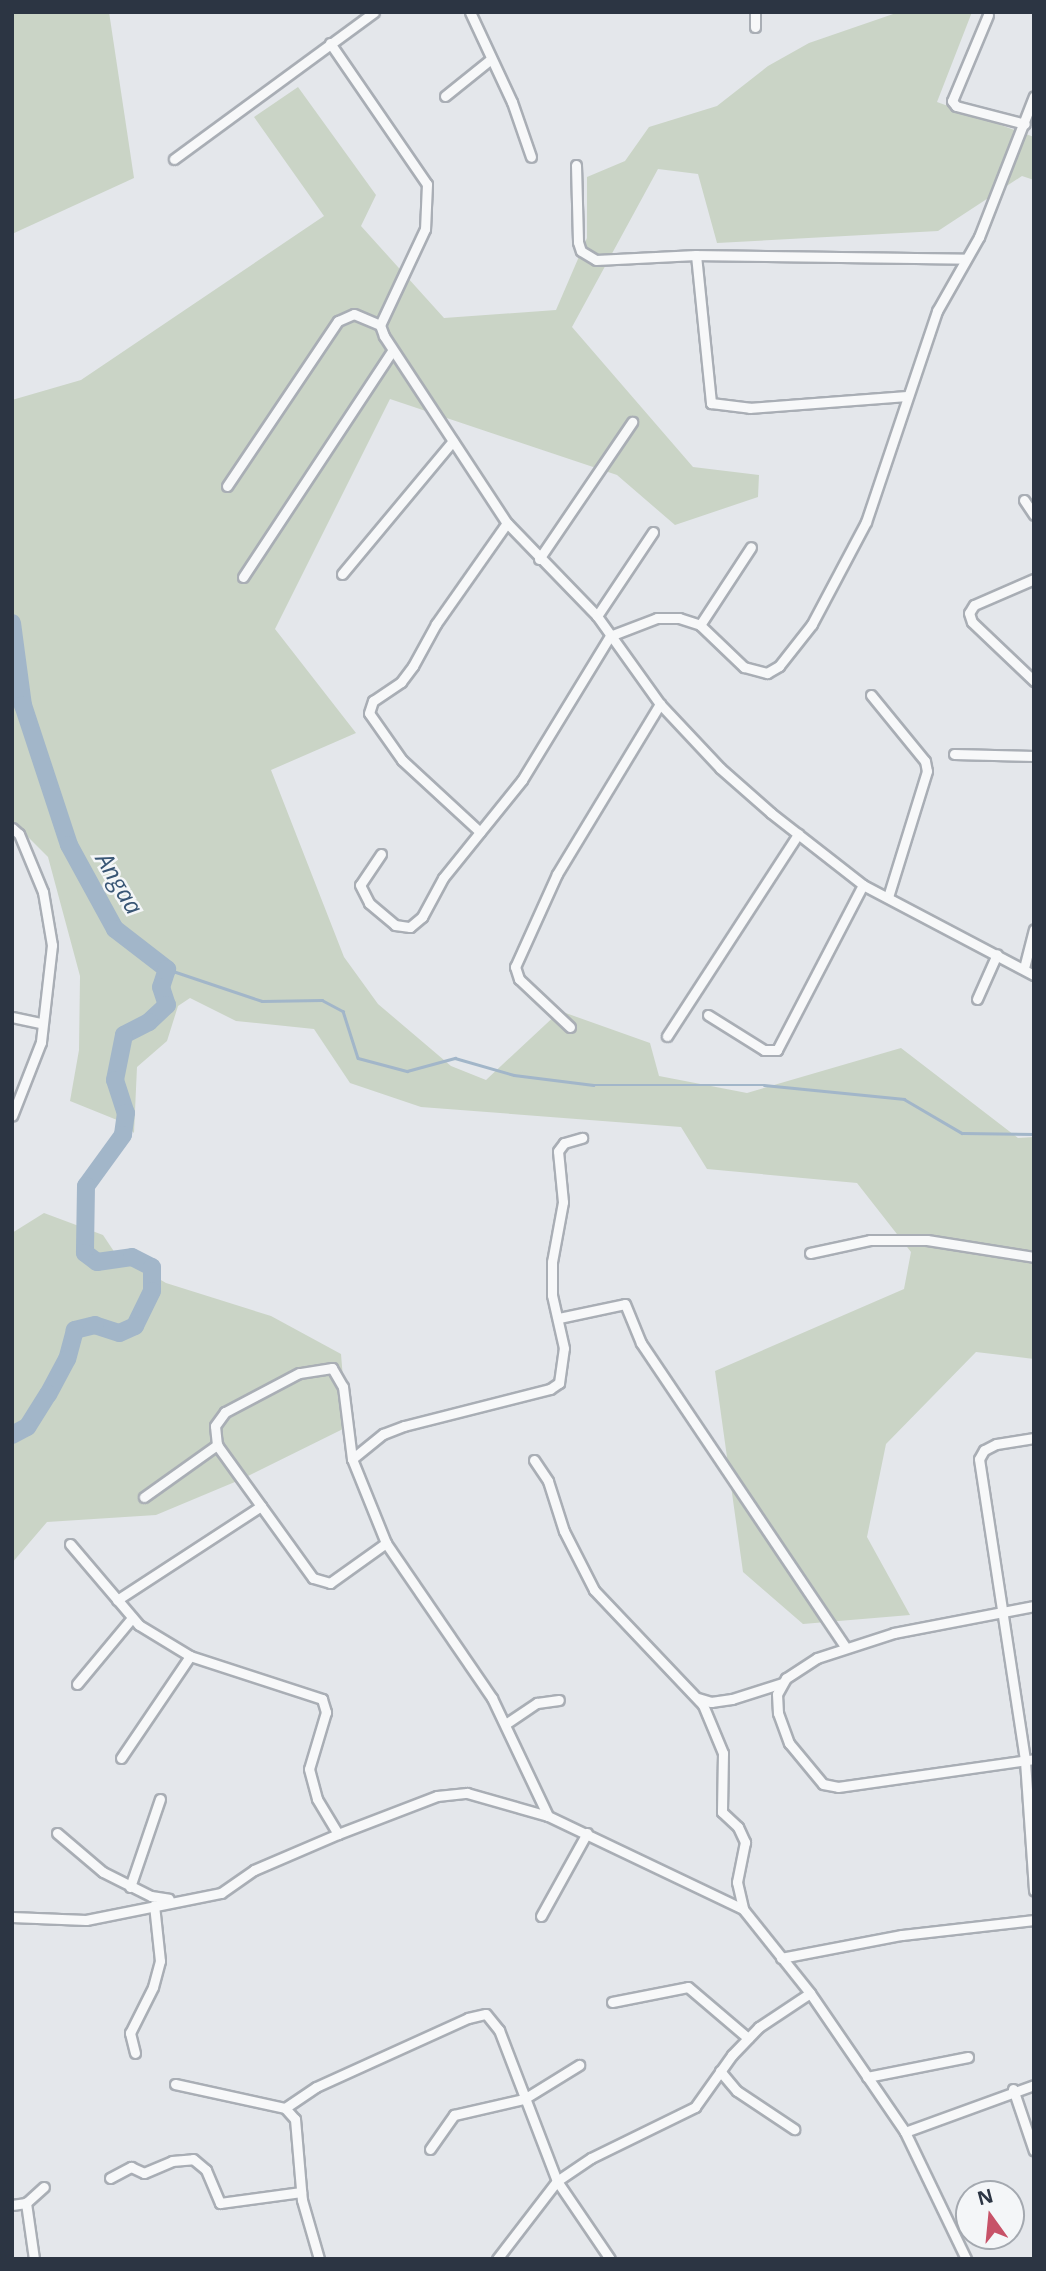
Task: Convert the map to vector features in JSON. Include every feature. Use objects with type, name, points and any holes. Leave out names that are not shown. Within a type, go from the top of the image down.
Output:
[{"type":"street","points":[[470,12],[531,157]]},
{"type":"street","points":[[755,12],[755,27]]},
{"type":"street","points":[[174,159],[367,14]]},
{"type":"street","points":[[988,15],[952,101],[956,106],[1026,124]]},
{"type":"street","points":[[330,43],[427,184],[425,229],[380,325]]},
{"type":"street","points":[[445,96],[491,59]]},
{"type":"street","points":[[381,854],[360,885],[369,903],[404,929],[422,917],[443,878],[522,779],[610,636],[657,618],[678,618],[700,625],[744,667],[766,673],[779,666],[812,624],[866,522],[906,396],[937,311],[967,259],[1026,124],[1034,96]]},
{"type":"street","points":[[576,165],[578,242],[588,256],[596,260],[696,255],[967,259]]},
{"type":"street","points":[[696,255],[711,403],[750,408],[906,396]]},
{"type":"street","points":[[227,486],[338,321],[354,314],[380,325],[392,351],[507,523],[597,616],[660,704],[720,768],[863,885],[1034,975]]},
{"type":"street","points":[[243,577],[392,351]]},
{"type":"street","points":[[539,559],[632,422]]},
{"type":"street","points":[[342,573],[453,441]]},
{"type":"street","points":[[1024,500],[1034,516]]},
{"type":"street","points":[[480,832],[402,760],[369,713],[373,701],[401,682],[419,657],[436,624],[507,523]]},
{"type":"street","points":[[597,616],[653,532]]},
{"type":"street","points":[[700,625],[751,547]]},
{"type":"street","points":[[1034,579],[974,605],[969,613],[972,622],[1034,681]]},
{"type":"street","points":[[871,695],[925,761],[926,771],[888,897]]},
{"type":"street","points":[[570,1027],[519,979],[515,968],[557,874],[660,704]]},
{"type":"street","points":[[954,754],[1034,756]]},
{"type":"street","points":[[12,828],[19,834],[43,892],[52,945],[41,1023],[41,1042],[12,1116]]},
{"type":"street","points":[[667,1036],[799,834]]},
{"type":"street","points":[[708,1016],[764,1051],[777,1050],[863,885]]},
{"type":"street","points":[[1024,968],[1034,929]]},
{"type":"street","points":[[977,999],[998,954]]},
{"type":"street","points":[[12,1017],[41,1023]]},
{"type":"street","points":[[352,1459],[383,1434],[404,1426],[550,1389],[562,1379],[559,1318],[552,1294],[552,1262],[563,1202],[558,1151],[564,1143],[582,1138]]},
{"type":"street","points":[[810,1253],[870,1240],[927,1240],[1034,1257]]},
{"type":"street","points":[[559,1318],[625,1304],[641,1343],[846,1648]]},
{"type":"street","points":[[386,1543],[330,1583],[321,1583],[308,1574],[217,1445],[215,1426],[225,1412],[299,1373],[332,1368],[343,1387],[352,1459],[386,1543],[507,1723],[529,1783],[548,1816]]},
{"type":"street","points":[[1034,1438],[996,1444],[984,1450],[979,1459],[1029,1760],[1034,1891]]},
{"type":"street","points":[[144,1497],[217,1445]]},
{"type":"street","points":[[534,1460],[548,1481],[564,1531],[594,1590],[696,1697],[723,1753],[722,1812],[738,1827],[745,1842],[737,1882],[743,1909],[810,1993],[905,2132],[966,2259]]},
{"type":"street","points":[[117,1600],[261,1506]]},
{"type":"street","points":[[70,1544],[132,1618],[190,1656],[322,1699],[326,1712],[309,1769],[317,1798],[338,1834]]},
{"type":"street","points":[[1029,1760],[838,1787],[823,1784],[789,1742],[778,1713],[777,1694],[797,1668],[846,1648],[894,1633],[1034,1606]]},
{"type":"street","points":[[77,1684],[132,1618]]},
{"type":"street","points":[[121,1758],[190,1656]]},
{"type":"street","points":[[696,1697],[711,1702],[732,1699],[783,1683]]},
{"type":"street","points":[[507,1723],[537,1703],[559,1700]]},
{"type":"street","points":[[12,1917],[86,1920],[174,1900],[221,1893],[254,1870],[338,1834],[437,1796],[467,1793],[548,1816],[743,1909]]},
{"type":"street","points":[[130,1887],[160,1799]]},
{"type":"street","points":[[57,1833],[81,1857],[130,1887],[174,1900]]},
{"type":"street","points":[[541,1916],[587,1833]]},
{"type":"street","points":[[135,2053],[130,2033],[153,1987],[160,1961],[154,1905]]},
{"type":"street","points":[[781,1958],[902,1935],[1034,1920]]},
{"type":"street","points":[[612,2002],[688,1987],[748,2038]]},
{"type":"street","points":[[497,2259],[557,2181],[591,2158],[695,2107],[720,2071],[748,2038],[810,1993]]},
{"type":"street","points":[[285,2108],[316,2087],[468,2018],[486,2014],[495,2019],[557,2181],[610,2259]]},
{"type":"street","points":[[867,2077],[968,2057]]},
{"type":"street","points":[[430,2149],[454,2115],[524,2099],[579,2065]]},
{"type":"street","points":[[720,2071],[737,2091],[794,2129]]},
{"type":"street","points":[[175,2084],[285,2108],[295,2119],[301,2192],[316,2257]]},
{"type":"street","points":[[905,2132],[1013,2089],[1034,2085]]},
{"type":"street","points":[[1013,2089],[1034,2151]]},
{"type":"street","points":[[110,2178],[131,2167],[144,2173],[172,2161],[194,2160],[206,2170],[220,2203],[301,2192]]},
{"type":"street","points":[[12,2205],[26,2203],[44,2187]]},
{"type":"street","points":[[26,2203],[34,2259]]},
{"type":"green space","points":[[12,12],[109,12],[134,178],[12,234]]},
{"type":"green space","points":[[899,12],[972,12],[937,102],[1034,137],[1034,180],[1022,176],[938,231],[717,243],[698,174],[658,169],[572,327],[693,467],[759,475],[758,497],[675,525],[617,475],[390,399],[275,629],[356,733],[271,770],[344,957],[378,1004],[451,1066],[486,1080],[560,1011],[650,1043],[659,1076],[747,1093],[901,1048],[1018,1138],[1034,1137],[1034,1359],[976,1352],[886,1444],[867,1537],[910,1615],[803,1624],[743,1572],[715,1371],[904,1289],[911,1252],[857,1183],[707,1169],[681,1127],[421,1107],[350,1083],[314,1029],[236,1021],[190,998],[178,1006],[167,1041],[137,1067],[134,1133],[122,1122],[70,1101],[79,1050],[80,976],[48,857],[12,821],[12,400],[81,380],[324,216],[254,117],[298,87],[376,195],[361,226],[444,318],[556,310],[587,238],[587,177],[625,161],[649,127],[717,106],[768,66],[809,43]]},
{"type":"green space","points":[[44,1213],[103,1235],[115,1253],[166,1283],[271,1316],[341,1354],[347,1427],[242,1479],[156,1515],[47,1522],[12,1563],[12,1233]]},
{"type":"waterway","name":"Angaa","points":[[12,623],[23,705],[69,845],[115,929],[167,969],[161,987],[167,1005],[149,1022],[124,1035],[115,1080],[126,1113],[123,1135],[86,1186],[85,1253],[97,1262],[132,1257],[152,1267],[152,1291],[135,1326],[119,1333],[95,1325],[75,1330],[67,1359],[48,1394],[27,1427],[12,1435]]},
{"type":"waterway","points":[[167,969],[262,1001],[322,1000],[343,1011],[358,1058],[407,1071],[455,1058],[514,1075],[593,1085],[764,1085],[904,1099],[962,1133],[1034,1134]]}]
